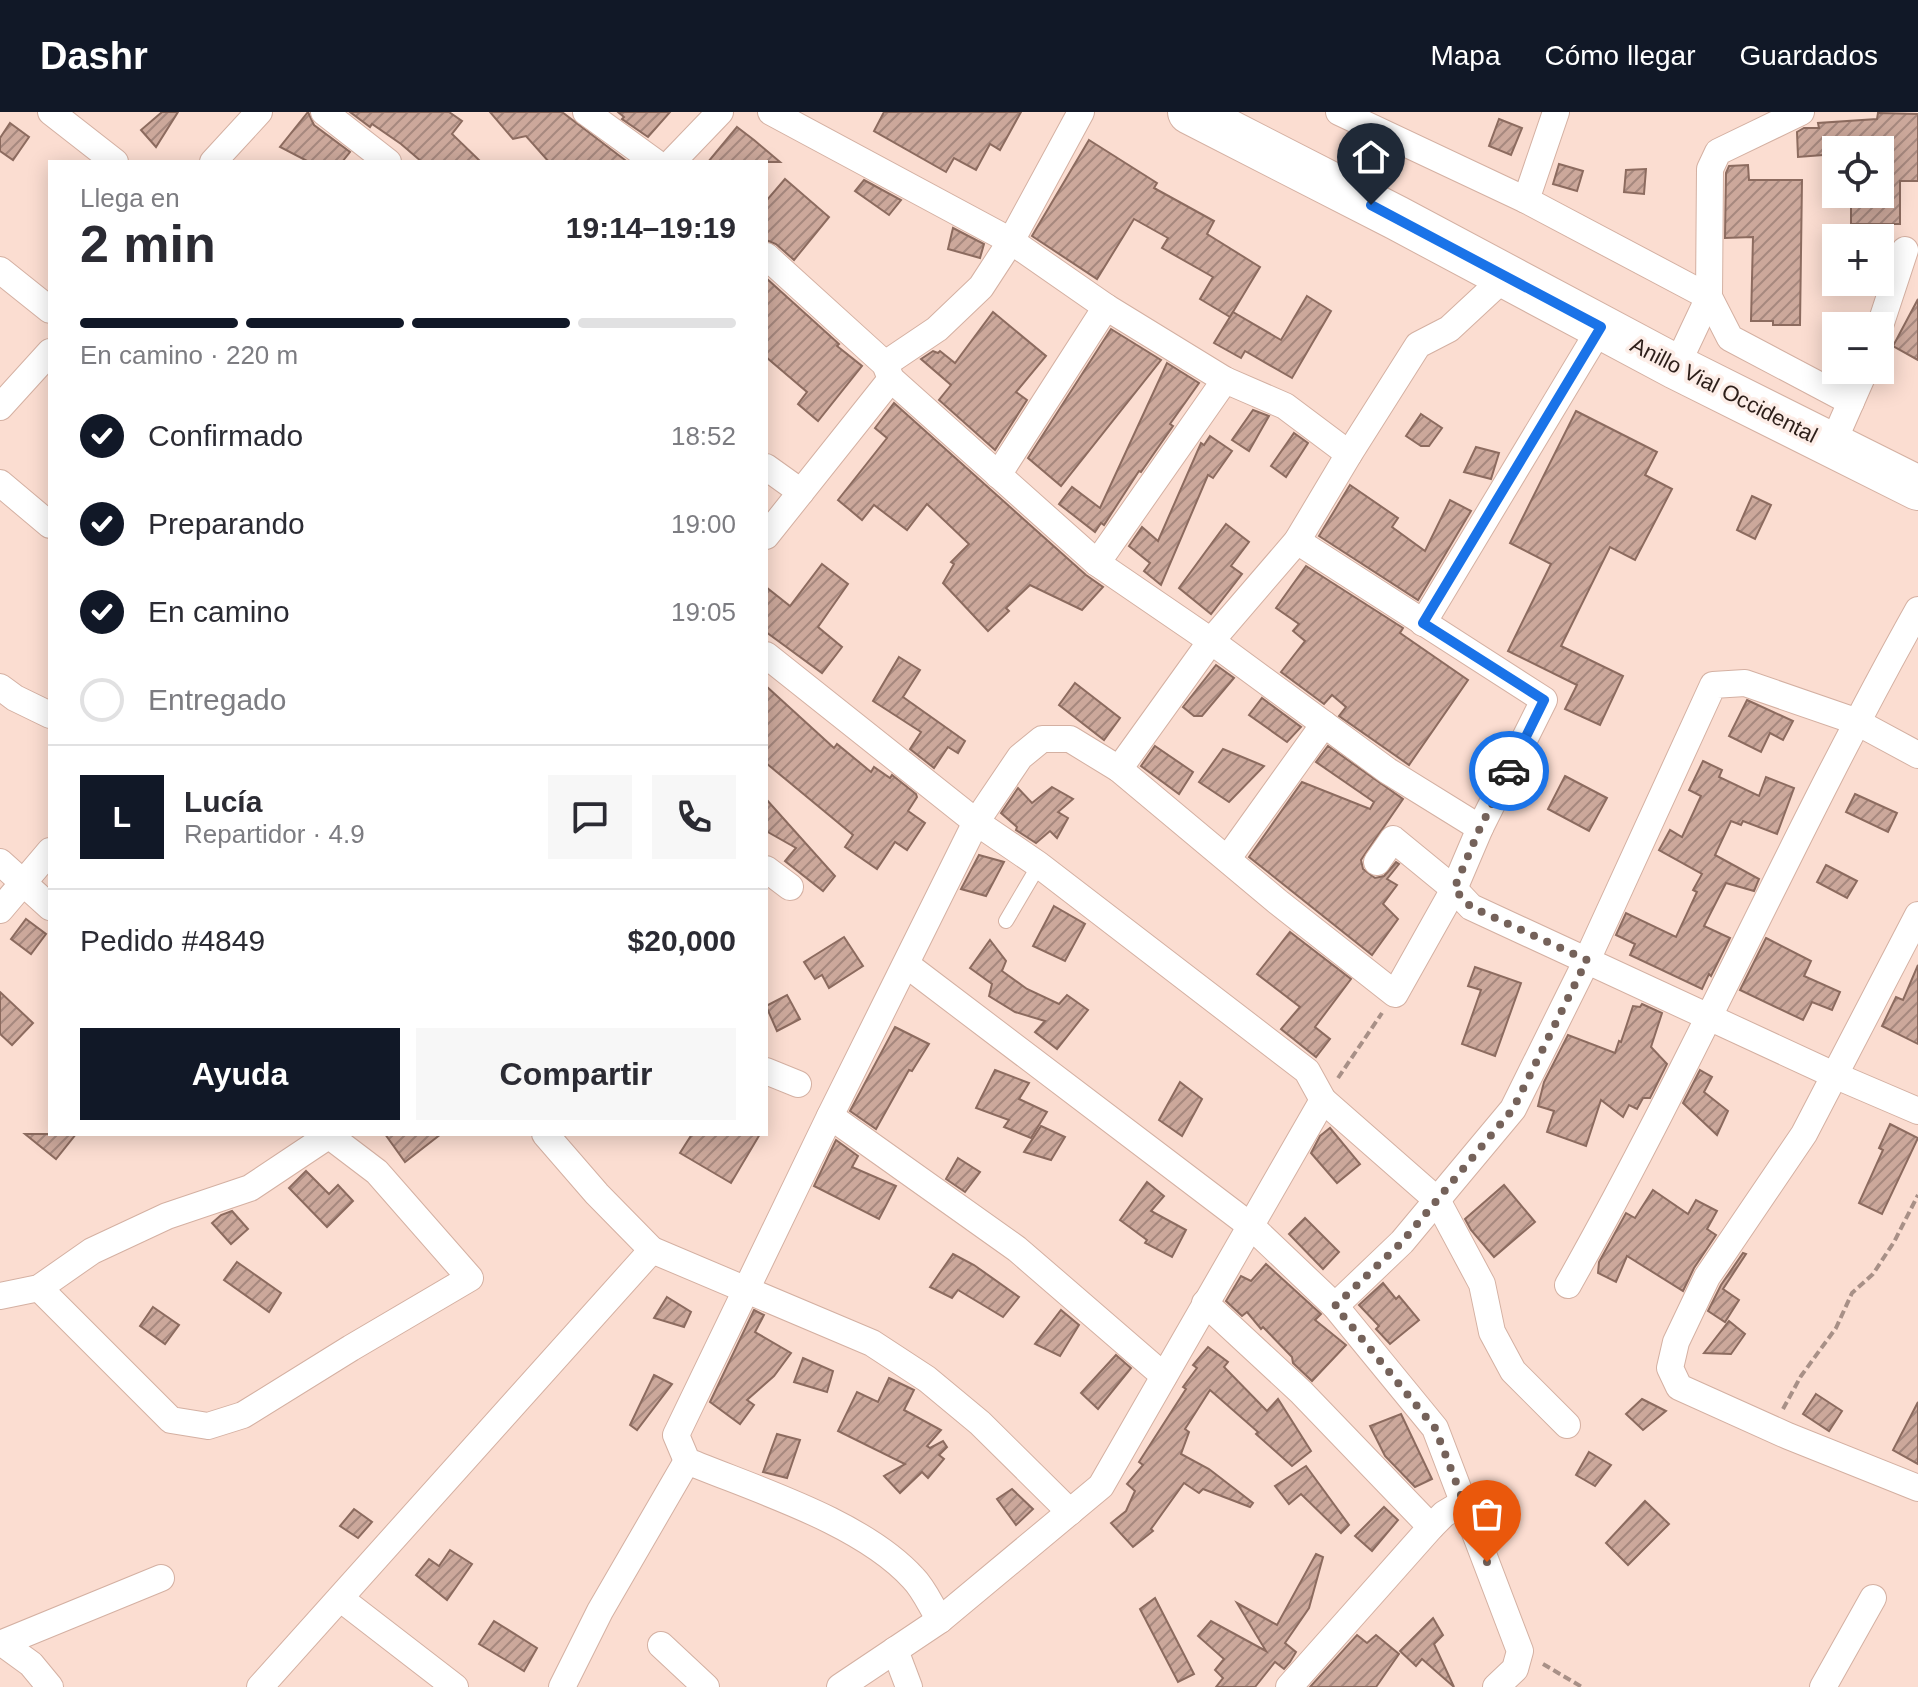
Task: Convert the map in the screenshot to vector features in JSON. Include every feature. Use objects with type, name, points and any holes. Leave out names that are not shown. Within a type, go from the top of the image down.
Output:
[{"type":"highway","name":"Anillo Vial Occidental","points":[[1190,112],[1676,367],[1918,488]]},
{"type":"street","points":[[51,112],[112,160]]},
{"type":"street","points":[[215,160],[259,112]]},
{"type":"street","points":[[324,112],[385,160]]},
{"type":"street","points":[[586,112],[652,160]]},
{"type":"street","points":[[674,160],[720,112]]},
{"type":"street","points":[[771,112],[1011,241],[1106,307],[1225,380],[1285,406],[1349,454]]},
{"type":"street","points":[[768,533],[888,372],[981,287],[1011,241],[1081,112]]},
{"type":"street","points":[[1339,112],[1526,200],[1709,297],[1730,338],[1851,402]]},
{"type":"street","points":[[1526,200],[1556,112]]},
{"type":"street","points":[[1676,367],[1709,297],[1710,169],[1718,152],[1801,112]]},
{"type":"street","points":[[1885,312],[1905,250]]},
{"type":"street","points":[[768,258],[998,475],[1097,563],[1211,641],[1388,771],[1480,828]]},
{"type":"street","points":[[0,270],[48,308]]},
{"type":"street","points":[[1119,769],[1211,641],[1297,541],[1418,345],[1449,329],[1505,277]]},
{"type":"street","points":[[998,475],[1106,307]]},
{"type":"street","points":[[1423,623],[1601,327]]},
{"type":"street","points":[[0,407],[48,354]]},
{"type":"street","points":[[1097,563],[1225,380]]},
{"type":"street","points":[[1832,445],[1859,384]]},
{"type":"street","points":[[768,468],[801,492]]},
{"type":"street","points":[[0,483],[48,523]]},
{"type":"street","points":[[940,1620],[914,1578],[873,1545],[809,1511],[687,1461],[676,1435],[976,822],[1020,757],[1042,739],[1070,739],[1119,769],[1278,902],[1395,994],[1454,889],[1480,828],[1544,700],[1297,541]]},
{"type":"street","points":[[1568,1285],[1664,1109],[1855,721],[1918,610]]},
{"type":"street","points":[[768,657],[976,822],[1039,865],[1307,1071],[1323,1100],[1437,1200],[1482,1284],[1492,1332],[1513,1371],[1567,1425]]},
{"type":"street","points":[[1335,1306],[1402,1242],[1513,1109],[1587,960],[1713,685],[1745,683],[1855,721],[1918,755]]},
{"type":"street","points":[[0,687],[48,714]]},
{"type":"street","points":[[1228,858],[1324,724]]},
{"type":"street","points":[[1377,862],[1393,839],[1471,907],[1918,1111]]},
{"type":"street","points":[[0,910],[48,853]]},
{"type":"street","points":[[0,862],[48,905]]},
{"type":"street","points":[[768,870],[790,887]]},
{"type":"street","points":[[1918,915],[1804,1134],[1707,1277],[1676,1342],[1670,1368],[1679,1387],[1918,1488]]},
{"type":"street","points":[[907,965],[1252,1227],[1335,1306],[1435,1428],[1520,1651],[1515,1669],[1496,1687]]},
{"type":"street","points":[[768,1072],[798,1084]]},
{"type":"street","points":[[840,1687],[940,1620],[1101,1486],[1323,1100]]},
{"type":"street","points":[[830,1116],[1017,1249],[1164,1376]]},
{"type":"street","points":[[0,1296],[39,1288],[92,1251],[154,1221],[250,1188],[328,1136]]},
{"type":"street","points":[[39,1288],[171,1420],[208,1426],[243,1415],[470,1278],[377,1172],[330,1136]]},
{"type":"street","points":[[547,1136],[597,1194],[652,1250],[872,1343],[927,1379],[980,1423],[1070,1512]]},
{"type":"street","points":[[260,1687],[652,1250]]},
{"type":"street","points":[[1205,1303],[1301,1392],[1431,1527]]},
{"type":"street","points":[[562,1687],[600,1611],[687,1461]]},
{"type":"street","points":[[1289,1687],[1431,1527],[1444,1514],[1464,1502]]},
{"type":"street","points":[[1,1643],[161,1578]]},
{"type":"street","points":[[1823,1687],[1873,1598]]},
{"type":"street","points":[[341,1599],[455,1687]]},
{"type":"street","points":[[1,1643],[31,1664],[50,1687]]},
{"type":"street","points":[[661,1645],[706,1687]]},
{"type":"street","points":[[895,1650],[909,1687]]},
{"type":"lane","points":[[1006,921],[1039,865]]},
{"type":"path","points":[[1323,1100],[1395,994]]},
{"type":"path","points":[[1773,1429],[1801,1376],[1836,1328],[1852,1293],[1873,1274],[1894,1242],[1918,1195]]},
{"type":"path","points":[[1520,1651],[1582,1687]]},
{"type":"building","points":[[162,112],[178,112],[156,147],[141,130]]},
{"type":"building","points":[[308,112],[314,125],[350,152],[344,160],[305,160],[280,147]]},
{"type":"building","points":[[350,112],[449,112],[462,121],[452,134],[479,160],[420,160],[372,124],[370,127]]},
{"type":"building","points":[[490,112],[562,112],[625,160],[547,160],[526,136],[513,139]]},
{"type":"building","points":[[618,112],[670,112],[648,137],[622,119],[624,117]]},
{"type":"building","points":[[884,112],[1021,112],[1000,150],[990,144],[976,170],[954,158],[946,172],[874,131]]},
{"type":"building","points":[[1878,113],[1918,114],[1918,181],[1900,181],[1900,224],[1851,224],[1851,208],[1894,208],[1894,136],[1822,136],[1822,155],[1798,157],[1797,132],[1804,128],[1819,128],[1818,123],[1877,119]]},
{"type":"building","points":[[1499,119],[1522,128],[1511,155],[1489,146]]},
{"type":"building","points":[[10,123],[29,137],[13,160],[0,151],[0,138]]},
{"type":"building","points":[[737,127],[780,162],[768,160],[710,160]]},
{"type":"building","points":[[1089,140],[1157,183],[1154,188],[1214,221],[1207,234],[1260,267],[1230,317],[1200,299],[1213,277],[1162,248],[1168,238],[1134,219],[1097,279],[1032,236]]},
{"type":"building","points":[[1559,164],[1583,171],[1577,191],[1553,184]]},
{"type":"building","points":[[1748,165],[1749,180],[1802,180],[1800,325],[1751,321],[1753,237],[1725,238],[1726,173],[1729,166]]},
{"type":"building","points":[[1646,169],[1644,194],[1624,192],[1626,170]]},
{"type":"building","points":[[785,179],[829,217],[794,260],[768,241],[768,199]]},
{"type":"building","points":[[864,180],[901,200],[889,215],[855,191]]},
{"type":"building","points":[[953,228],[984,244],[980,258],[948,249]]},
{"type":"building","points":[[768,280],[862,366],[818,421],[798,404],[807,392],[768,359]]},
{"type":"building","points":[[1307,296],[1331,311],[1292,378],[1245,351],[1241,358],[1214,343],[1233,312],[1281,340]]},
{"type":"building","points":[[1918,299],[1918,360],[1894,344]]},
{"type":"building","points":[[993,312],[1046,356],[1016,392],[1027,400],[995,450],[939,400],[951,385],[921,359],[933,351],[940,351],[955,363]]},
{"type":"building","points":[[1111,329],[1161,360],[1061,486],[1028,458]]},
{"type":"building","points":[[1167,363],[1199,383],[1141,472],[1104,525],[1101,523],[1095,532],[1059,504],[1072,487],[1100,508]]},
{"type":"building","points":[[894,403],[1103,587],[1082,610],[1030,585],[988,631],[943,583],[954,564],[951,562],[969,544],[927,504],[907,530],[874,505],[862,520],[838,500],[887,438],[875,428]]},
{"type":"building","points":[[1253,410],[1269,416],[1249,451],[1232,440]]},
{"type":"building","points":[[1576,411],[1657,452],[1645,475],[1672,489],[1635,560],[1610,547],[1561,646],[1623,676],[1600,725],[1565,709],[1577,685],[1508,651],[1551,564],[1510,543]]},
{"type":"building","points":[[1421,414],[1442,428],[1429,446],[1421,446],[1406,436]]},
{"type":"building","points":[[1294,433],[1308,443],[1286,477],[1271,466]]},
{"type":"building","points":[[1210,436],[1232,451],[1213,478],[1208,475],[1161,585],[1144,571],[1150,563],[1129,546],[1142,527],[1158,541],[1201,443],[1204,445]]},
{"type":"building","points":[[1476,447],[1499,453],[1491,479],[1464,472]]},
{"type":"building","points":[[1350,485],[1398,518],[1392,527],[1425,551],[1450,500],[1471,511],[1418,600],[1319,536]]},
{"type":"building","points":[[1752,496],[1771,505],[1755,539],[1737,530]]},
{"type":"building","points":[[1226,524],[1249,542],[1231,566],[1242,574],[1211,614],[1179,588]]},
{"type":"building","points":[[822,564],[848,584],[818,627],[842,647],[822,673],[768,633],[768,589],[790,606]]},
{"type":"building","points":[[1306,566],[1403,628],[1400,633],[1468,680],[1409,765],[1339,716],[1346,707],[1332,695],[1324,704],[1281,672],[1305,641],[1293,631],[1299,624],[1276,608]]},
{"type":"building","points":[[899,657],[920,670],[903,697],[965,741],[958,753],[948,747],[934,768],[910,749],[921,732],[873,701]]},
{"type":"building","points":[[1216,665],[1234,678],[1202,716],[1194,716],[1183,707]]},
{"type":"building","points":[[1075,683],[1120,718],[1104,740],[1059,705]]},
{"type":"building","points":[[768,688],[834,748],[837,744],[871,772],[874,767],[890,778],[892,775],[916,794],[908,811],[925,823],[907,850],[895,842],[877,869],[845,847],[853,835],[768,765]]},
{"type":"building","points":[[1262,698],[1301,727],[1287,742],[1249,715]]},
{"type":"building","points":[[1747,700],[1793,721],[1783,740],[1770,733],[1761,752],[1729,736]]},
{"type":"building","points":[[1155,746],[1193,772],[1179,794],[1141,766]]},
{"type":"building","points":[[1328,746],[1403,799],[1361,860],[1363,869],[1375,878],[1384,876],[1396,862],[1399,864],[1387,879],[1397,885],[1383,904],[1398,919],[1372,955],[1249,857],[1302,782],[1370,809],[1374,802],[1316,762]]},
{"type":"building","points":[[1223,749],[1264,766],[1229,802],[1199,782]]},
{"type":"building","points":[[1703,761],[1722,770],[1719,777],[1759,796],[1766,777],[1794,788],[1777,834],[1743,821],[1741,825],[1731,821],[1715,855],[1759,879],[1754,891],[1726,883],[1704,926],[1730,938],[1702,989],[1630,955],[1635,944],[1616,935],[1626,913],[1676,937],[1702,874],[1659,850],[1670,830],[1682,837],[1701,796],[1689,790]]},
{"type":"building","points":[[1565,776],[1607,798],[1589,831],[1548,809]]},
{"type":"building","points":[[1052,787],[1073,799],[1058,812],[1068,818],[1057,838],[1050,831],[1036,843],[1016,830],[1017,827],[1001,813],[1018,788],[1032,803]]},
{"type":"building","points":[[1855,794],[1897,813],[1888,832],[1846,812]]},
{"type":"building","points":[[768,801],[835,876],[823,891],[785,861],[796,848],[768,832]]},
{"type":"building","points":[[979,855],[1004,862],[986,896],[961,889]]},
{"type":"building","points":[[1826,865],[1857,881],[1847,898],[1817,882]]},
{"type":"building","points":[[1054,906],[1085,924],[1065,961],[1033,946]]},
{"type":"building","points":[[26,919],[46,934],[31,954],[11,939]]},
{"type":"building","points":[[1290,932],[1351,979],[1315,1027],[1330,1039],[1316,1057],[1281,1029],[1300,1007],[1257,974]]},
{"type":"building","points":[[844,937],[863,966],[829,988],[822,975],[815,979],[804,962]]},
{"type":"building","points":[[1766,938],[1811,961],[1804,976],[1840,992],[1832,1010],[1812,1002],[1803,1020],[1740,990]]},
{"type":"building","points":[[990,940],[1006,961],[1002,971],[1027,989],[1059,1004],[1067,995],[1088,1010],[1057,1049],[1035,1032],[1045,1021],[1015,1012],[989,996],[992,984],[970,968]]},
{"type":"building","points":[[1918,965],[1918,1044],[1882,1026],[1896,997],[1903,1000]]},
{"type":"building","points":[[1475,967],[1521,983],[1495,1056],[1462,1044],[1481,990],[1468,986]]},
{"type":"building","points":[[0,992],[33,1023],[12,1045],[0,1034]]},
{"type":"building","points":[[787,995],[800,1019],[777,1031],[768,1005]]},
{"type":"building","points":[[1642,1004],[1662,1013],[1651,1047],[1667,1064],[1650,1098],[1643,1098],[1637,1109],[1629,1105],[1623,1117],[1601,1100],[1586,1146],[1547,1132],[1554,1111],[1538,1106],[1544,1082],[1568,1035],[1615,1053],[1633,1006],[1640,1007]]},
{"type":"building","points":[[895,1027],[929,1044],[912,1071],[909,1070],[876,1129],[850,1111]]},
{"type":"building","points":[[995,1070],[1029,1083],[1019,1099],[1047,1112],[1031,1138],[1004,1127],[1009,1120],[976,1108]]},
{"type":"building","points":[[1700,1070],[1712,1077],[1704,1092],[1728,1111],[1717,1135],[1683,1103]]},
{"type":"building","points":[[1180,1082],[1202,1099],[1182,1136],[1159,1120]]},
{"type":"building","points":[[1890,1124],[1918,1138],[1882,1214],[1859,1203],[1883,1150],[1879,1148]]},
{"type":"building","points":[[1041,1126],[1065,1137],[1051,1160],[1024,1152]]},
{"type":"building","points":[[1330,1128],[1360,1164],[1337,1183],[1311,1153],[1320,1136]]},
{"type":"building","points":[[25,1134],[74,1136],[56,1159]]},
{"type":"building","points":[[386,1136],[438,1136],[405,1162]]},
{"type":"building","points":[[691,1136],[759,1136],[731,1183],[680,1153]]},
{"type":"building","points":[[836,1140],[858,1156],[852,1167],[896,1186],[879,1219],[814,1186]]},
{"type":"building","points":[[958,1158],[980,1172],[965,1192],[946,1179]]},
{"type":"building","points":[[306,1171],[329,1194],[338,1185],[353,1201],[327,1227],[289,1188]]},
{"type":"building","points":[[1147,1182],[1164,1196],[1151,1211],[1186,1230],[1172,1257],[1145,1243],[1147,1240],[1120,1220]]},
{"type":"building","points":[[1504,1185],[1535,1222],[1494,1257],[1465,1219]]},
{"type":"building","points":[[1653,1190],[1688,1214],[1696,1200],[1717,1211],[1707,1229],[1716,1235],[1683,1291],[1627,1256],[1616,1282],[1598,1273],[1599,1262],[1626,1213],[1635,1218]]},
{"type":"building","points":[[232,1211],[248,1229],[231,1244],[212,1223]]},
{"type":"building","points":[[1305,1218],[1339,1252],[1323,1269],[1289,1234]]},
{"type":"building","points":[[1743,1253],[1746,1254],[1723,1289],[1739,1300],[1725,1322],[1708,1311]]},
{"type":"building","points":[[953,1254],[1019,1297],[1003,1317],[958,1290],[952,1298],[930,1287]]},
{"type":"building","points":[[237,1262],[281,1293],[269,1312],[224,1280]]},
{"type":"building","points":[[1266,1264],[1321,1314],[1315,1320],[1346,1345],[1312,1381],[1247,1312],[1242,1316],[1226,1301],[1241,1276],[1251,1281]]},
{"type":"building","points":[[1383,1283],[1396,1299],[1399,1296],[1419,1320],[1390,1344],[1376,1329],[1379,1326],[1359,1305]]},
{"type":"building","points":[[667,1297],[691,1312],[684,1327],[654,1318]]},
{"type":"building","points":[[153,1307],[179,1325],[165,1344],[140,1326]]},
{"type":"building","points":[[754,1310],[764,1315],[755,1332],[791,1353],[774,1376],[747,1400],[754,1405],[740,1424],[710,1402]]},
{"type":"building","points":[[1061,1310],[1079,1325],[1060,1356],[1035,1344]]},
{"type":"building","points":[[1729,1321],[1745,1334],[1731,1354],[1704,1353]]},
{"type":"building","points":[[1208,1347],[1228,1362],[1224,1367],[1267,1411],[1278,1399],[1311,1451],[1292,1466],[1210,1390],[1185,1429],[1189,1432],[1181,1454],[1209,1469],[1253,1503],[1250,1507],[1203,1489],[1199,1493],[1184,1483],[1151,1529],[1153,1531],[1133,1547],[1111,1523],[1126,1511],[1135,1491],[1127,1484],[1143,1465],[1139,1462],[1186,1389],[1183,1387],[1197,1368],[1193,1365]]},
{"type":"building","points":[[1116,1355],[1131,1368],[1098,1409],[1081,1393]]},
{"type":"building","points":[[803,1358],[833,1371],[827,1392],[794,1382]]},
{"type":"building","points":[[654,1375],[672,1384],[637,1430],[630,1425]]},
{"type":"building","points":[[889,1378],[914,1390],[904,1410],[941,1430],[927,1446],[930,1448],[943,1441],[947,1447],[939,1455],[944,1459],[928,1478],[922,1472],[900,1493],[884,1476],[905,1464],[838,1431],[857,1392],[878,1402]]},
{"type":"building","points":[[1816,1394],[1842,1411],[1829,1431],[1803,1414]]},
{"type":"building","points":[[1642,1399],[1666,1411],[1643,1430],[1626,1414]]},
{"type":"building","points":[[1918,1402],[1918,1464],[1893,1450]]},
{"type":"building","points":[[1401,1414],[1432,1479],[1415,1487],[1385,1456],[1370,1426]]},
{"type":"building","points":[[777,1434],[800,1440],[787,1478],[763,1472]]},
{"type":"building","points":[[1589,1452],[1611,1465],[1595,1486],[1576,1475]]},
{"type":"building","points":[[1306,1466],[1349,1525],[1341,1533],[1301,1494],[1289,1504],[1275,1486]]},
{"type":"building","points":[[1012,1489],[1033,1509],[1016,1525],[997,1499]]},
{"type":"building","points":[[1645,1501],[1669,1524],[1628,1565],[1606,1543]]},
{"type":"building","points":[[1384,1507],[1398,1520],[1372,1551],[1355,1536]]},
{"type":"building","points":[[354,1509],[372,1522],[358,1538],[340,1526]]},
{"type":"building","points":[[450,1550],[472,1564],[447,1600],[416,1575],[429,1559],[439,1566]]},
{"type":"building","points":[[1316,1554],[1323,1557],[1309,1608],[1285,1643],[1296,1652],[1290,1662],[1284,1669],[1275,1662],[1255,1687],[1216,1687],[1223,1678],[1215,1670],[1224,1659],[1198,1636],[1211,1621],[1266,1651],[1237,1603],[1277,1625]]},
{"type":"building","points":[[1155,1598],[1194,1674],[1178,1682],[1140,1609]]},
{"type":"building","points":[[1433,1618],[1443,1635],[1434,1644],[1454,1687],[1422,1659],[1416,1666],[1400,1651]]},
{"type":"building","points":[[494,1621],[537,1648],[524,1671],[479,1644]]},
{"type":"building","points":[[1357,1635],[1367,1643],[1376,1635],[1399,1654],[1376,1687],[1310,1687]]},
{"type":"way so far","points":[[1487,1562],[1435,1428],[1335,1306],[1402,1242],[1513,1109],[1587,960],[1471,907],[1454,889],[1509,771]]},
{"type":"route","points":[[1371,205],[1601,327],[1423,623],[1544,700],[1509,771]]}]
